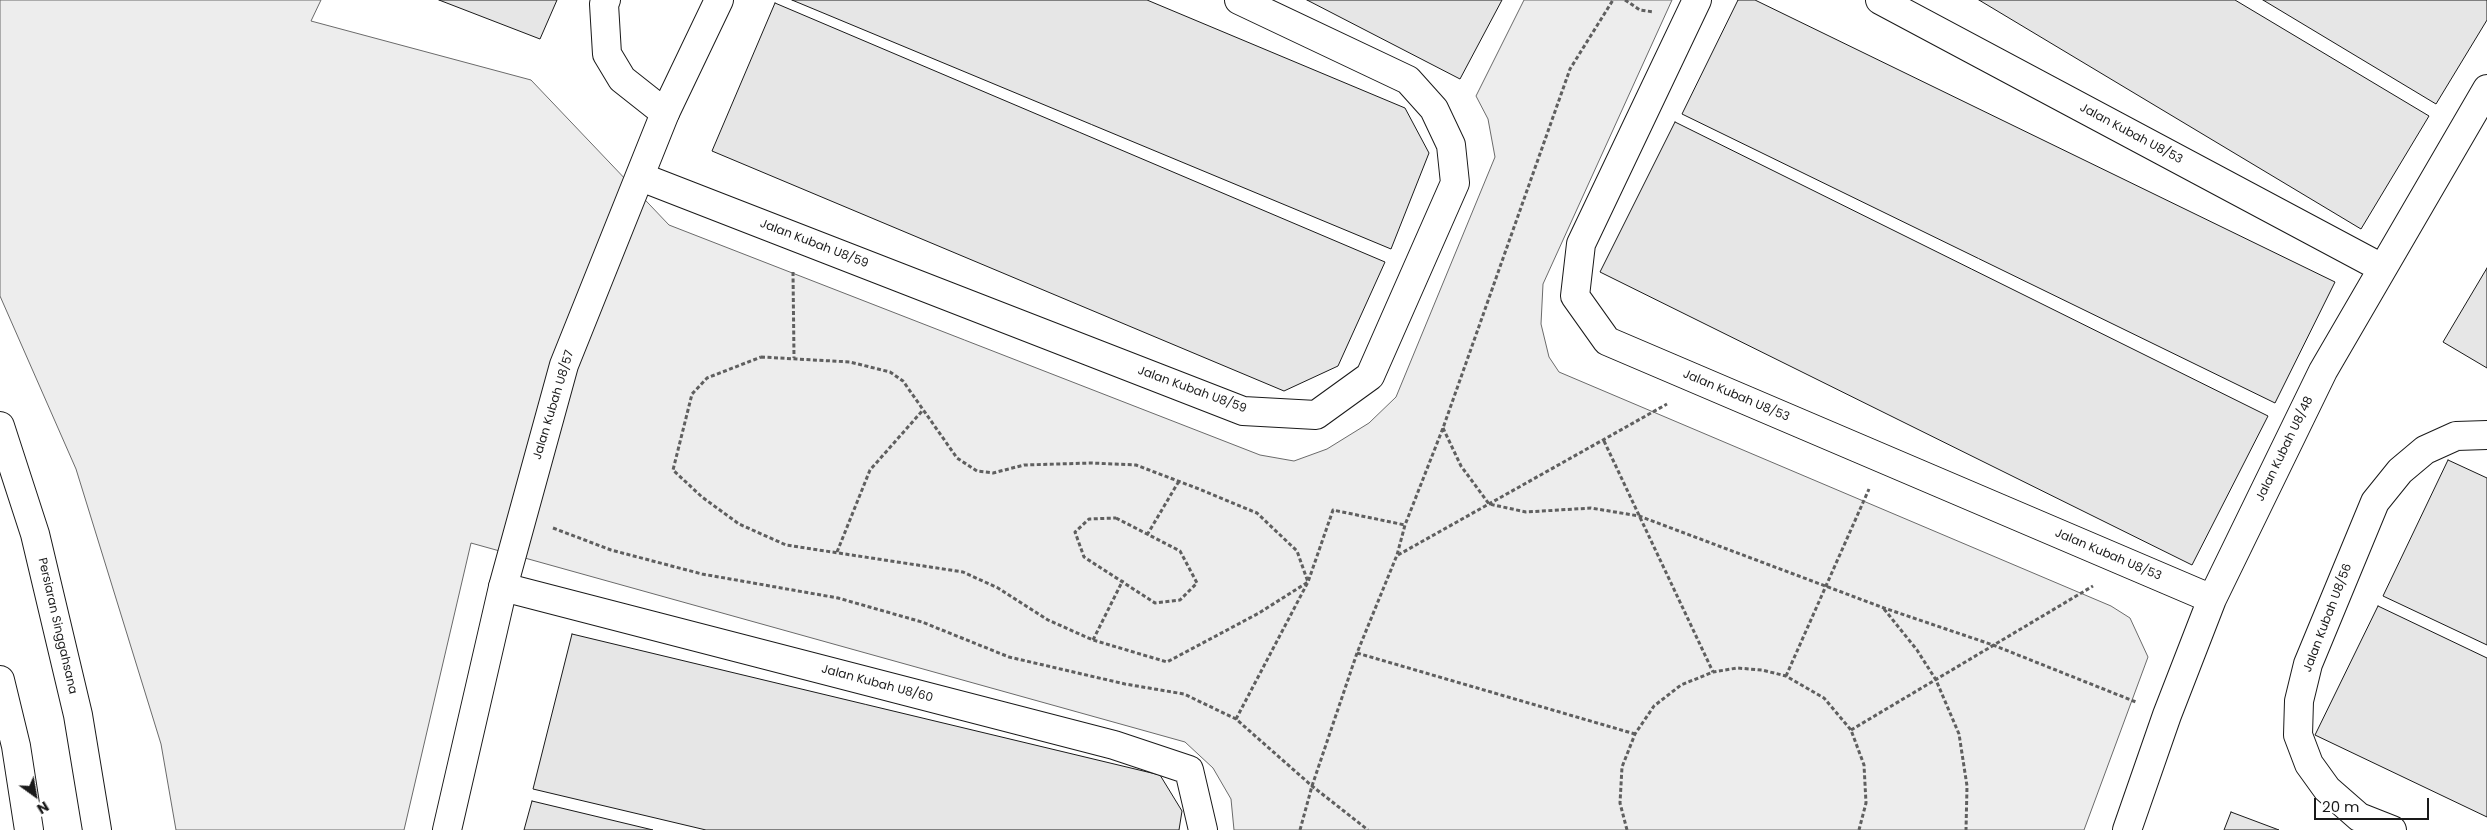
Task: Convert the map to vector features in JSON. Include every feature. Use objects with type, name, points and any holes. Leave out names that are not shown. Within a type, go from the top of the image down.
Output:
[{"type":"street","points":[[606,0],[604,4],[607,54],[622,79],[665,113]]},
{"type":"street","name":"Jalan Kubah U8/57","points":[[447,830],[503,587],[564,365],[641,177],[665,113],[719,0]]},
{"type":"street","name":"Jalan Kubah U8/59","points":[[641,177],[1243,411],[1316,415],[1370,376],[1455,183],[1451,145],[1434,109],[1408,80],[1239,0]]},
{"type":"street","name":"Jalan Kubah U8/53","points":[[1697,0],[1581,244],[1575,296],[1608,341],[2212,599]]},
{"type":"street","name":"Jalan Kubah U8/53","points":[[1880,0],[2382,268]]},
{"type":"street","name":"Jalan Kubah U8/48","points":[[2127,830],[2167,715],[2212,599],[2323,371],[2487,90]]},
{"type":"street","name":"Persiaran Singgahsana","points":[[0,426],[38,544],[78,715],[97,830]]},
{"type":"street","name":"Jalan Kubah U8/56","points":[[2392,830],[2359,816],[2327,789],[2309,764],[2298,735],[2299,701],[2308,664],[2376,502],[2400,471],[2425,450],[2456,436],[2487,435]]},
{"type":"street","name":"Jalan Kubah U8/60","points":[[503,587],[1114,745],[1189,770],[1203,830]]},
{"type":"street","points":[[0,680],[16,746],[29,830]]},
{"type":"path","points":[[1300,830],[1312,786],[1358,653],[1397,555],[1405,525],[1443,428],[1570,69],[1613,0]]},
{"type":"path","points":[[793,236],[794,358]]},
{"type":"path","points":[[761,357],[850,362],[890,372],[903,381],[957,458],[977,471],[993,473],[1024,465],[1092,463],[1136,465],[1258,513],[1297,550],[1308,582],[1259,613],[1167,662],[1093,640],[1048,620],[998,588],[963,572],[786,545],[739,524],[702,497],[673,470],[692,394],[707,378],[761,357]]},
{"type":"path","points":[[1397,555],[1604,441],[1704,382]]},
{"type":"path","points":[[837,552],[870,470],[923,410]]},
{"type":"path","points":[[1443,428],[1461,466],[1489,504],[1526,512],[1591,508],[1639,516],[1884,608],[1992,645],[2167,715]]},
{"type":"path","points":[[1604,441],[1712,672]]},
{"type":"path","points":[[1786,676],[1882,458]]},
{"type":"path","points":[[1147,535],[1179,481]]},
{"type":"path","points":[[1236,720],[1308,582],[1333,510],[1405,525]]},
{"type":"path","points":[[521,516],[611,550],[702,574],[838,598],[922,622],[1009,657],[1125,684],[1184,694],[1236,720],[1312,786],[1368,830]]},
{"type":"path","points":[[1116,518],[1180,551],[1198,583],[1180,600],[1155,603],[1123,580],[1084,557],[1074,532],[1089,519],[1116,518]]},
{"type":"path","points":[[1851,730],[2130,564]]},
{"type":"path","points":[[1093,640],[1123,580]]},
{"type":"path","points":[[1884,608],[1917,650],[1936,680],[1959,734],[1967,786],[1966,830]]},
{"type":"path","points":[[1358,653],[1634,734]]},
{"type":"path","points":[[1626,830],[1620,803],[1622,767],[1634,734],[1654,706],[1681,685],[1712,672],[1737,668],[1762,670],[1786,676],[1824,698],[1851,730],[1864,765],[1866,803],[1859,830]]},
{"type":"shaded area","points":[[0,0],[321,0],[311,21],[531,80],[669,225],[1260,455],[1294,461],[1327,449],[1369,423],[1396,397],[1495,157],[1488,119],[1476,96],[1524,0],[1672,0],[1543,284],[1541,324],[1549,357],[1559,372],[2111,606],[2130,618],[2148,657],[2084,830],[1234,830],[1231,799],[1213,768],[1185,742],[471,543],[404,830],[176,830],[161,744],[76,469],[0,296]]},
{"type":"building","points":[[439,0],[557,0],[540,39]]},
{"type":"building","points":[[792,0],[1147,0],[1405,108],[1429,153],[1391,249]]},
{"type":"building","points":[[1307,0],[1502,0],[1460,79]]},
{"type":"building","points":[[1738,0],[1755,0],[2335,282],[2275,403],[1682,114]]},
{"type":"building","points":[[1979,0],[2235,0],[2429,116],[2361,229]]},
{"type":"building","points":[[2263,0],[2487,0],[2487,20],[2436,104]]},
{"type":"building","points":[[775,3],[1385,262],[1338,366],[1284,391],[712,151]]},
{"type":"building","points":[[1675,122],[2268,416],[2192,565],[1600,272]]},
{"type":"building","points":[[2487,268],[2487,368],[2443,342]]},
{"type":"building","points":[[2448,460],[2487,478],[2487,645],[2383,596]]},
{"type":"building","points":[[2378,606],[2487,658],[2487,817],[2315,735]]},
{"type":"building","points":[[572,634],[1160,775],[1182,811],[1179,830],[706,830],[533,789]]},
{"type":"building","points":[[532,801],[653,830],[524,830]]},
{"type":"building","points":[[2231,812],[2279,830],[2224,830]]}]
